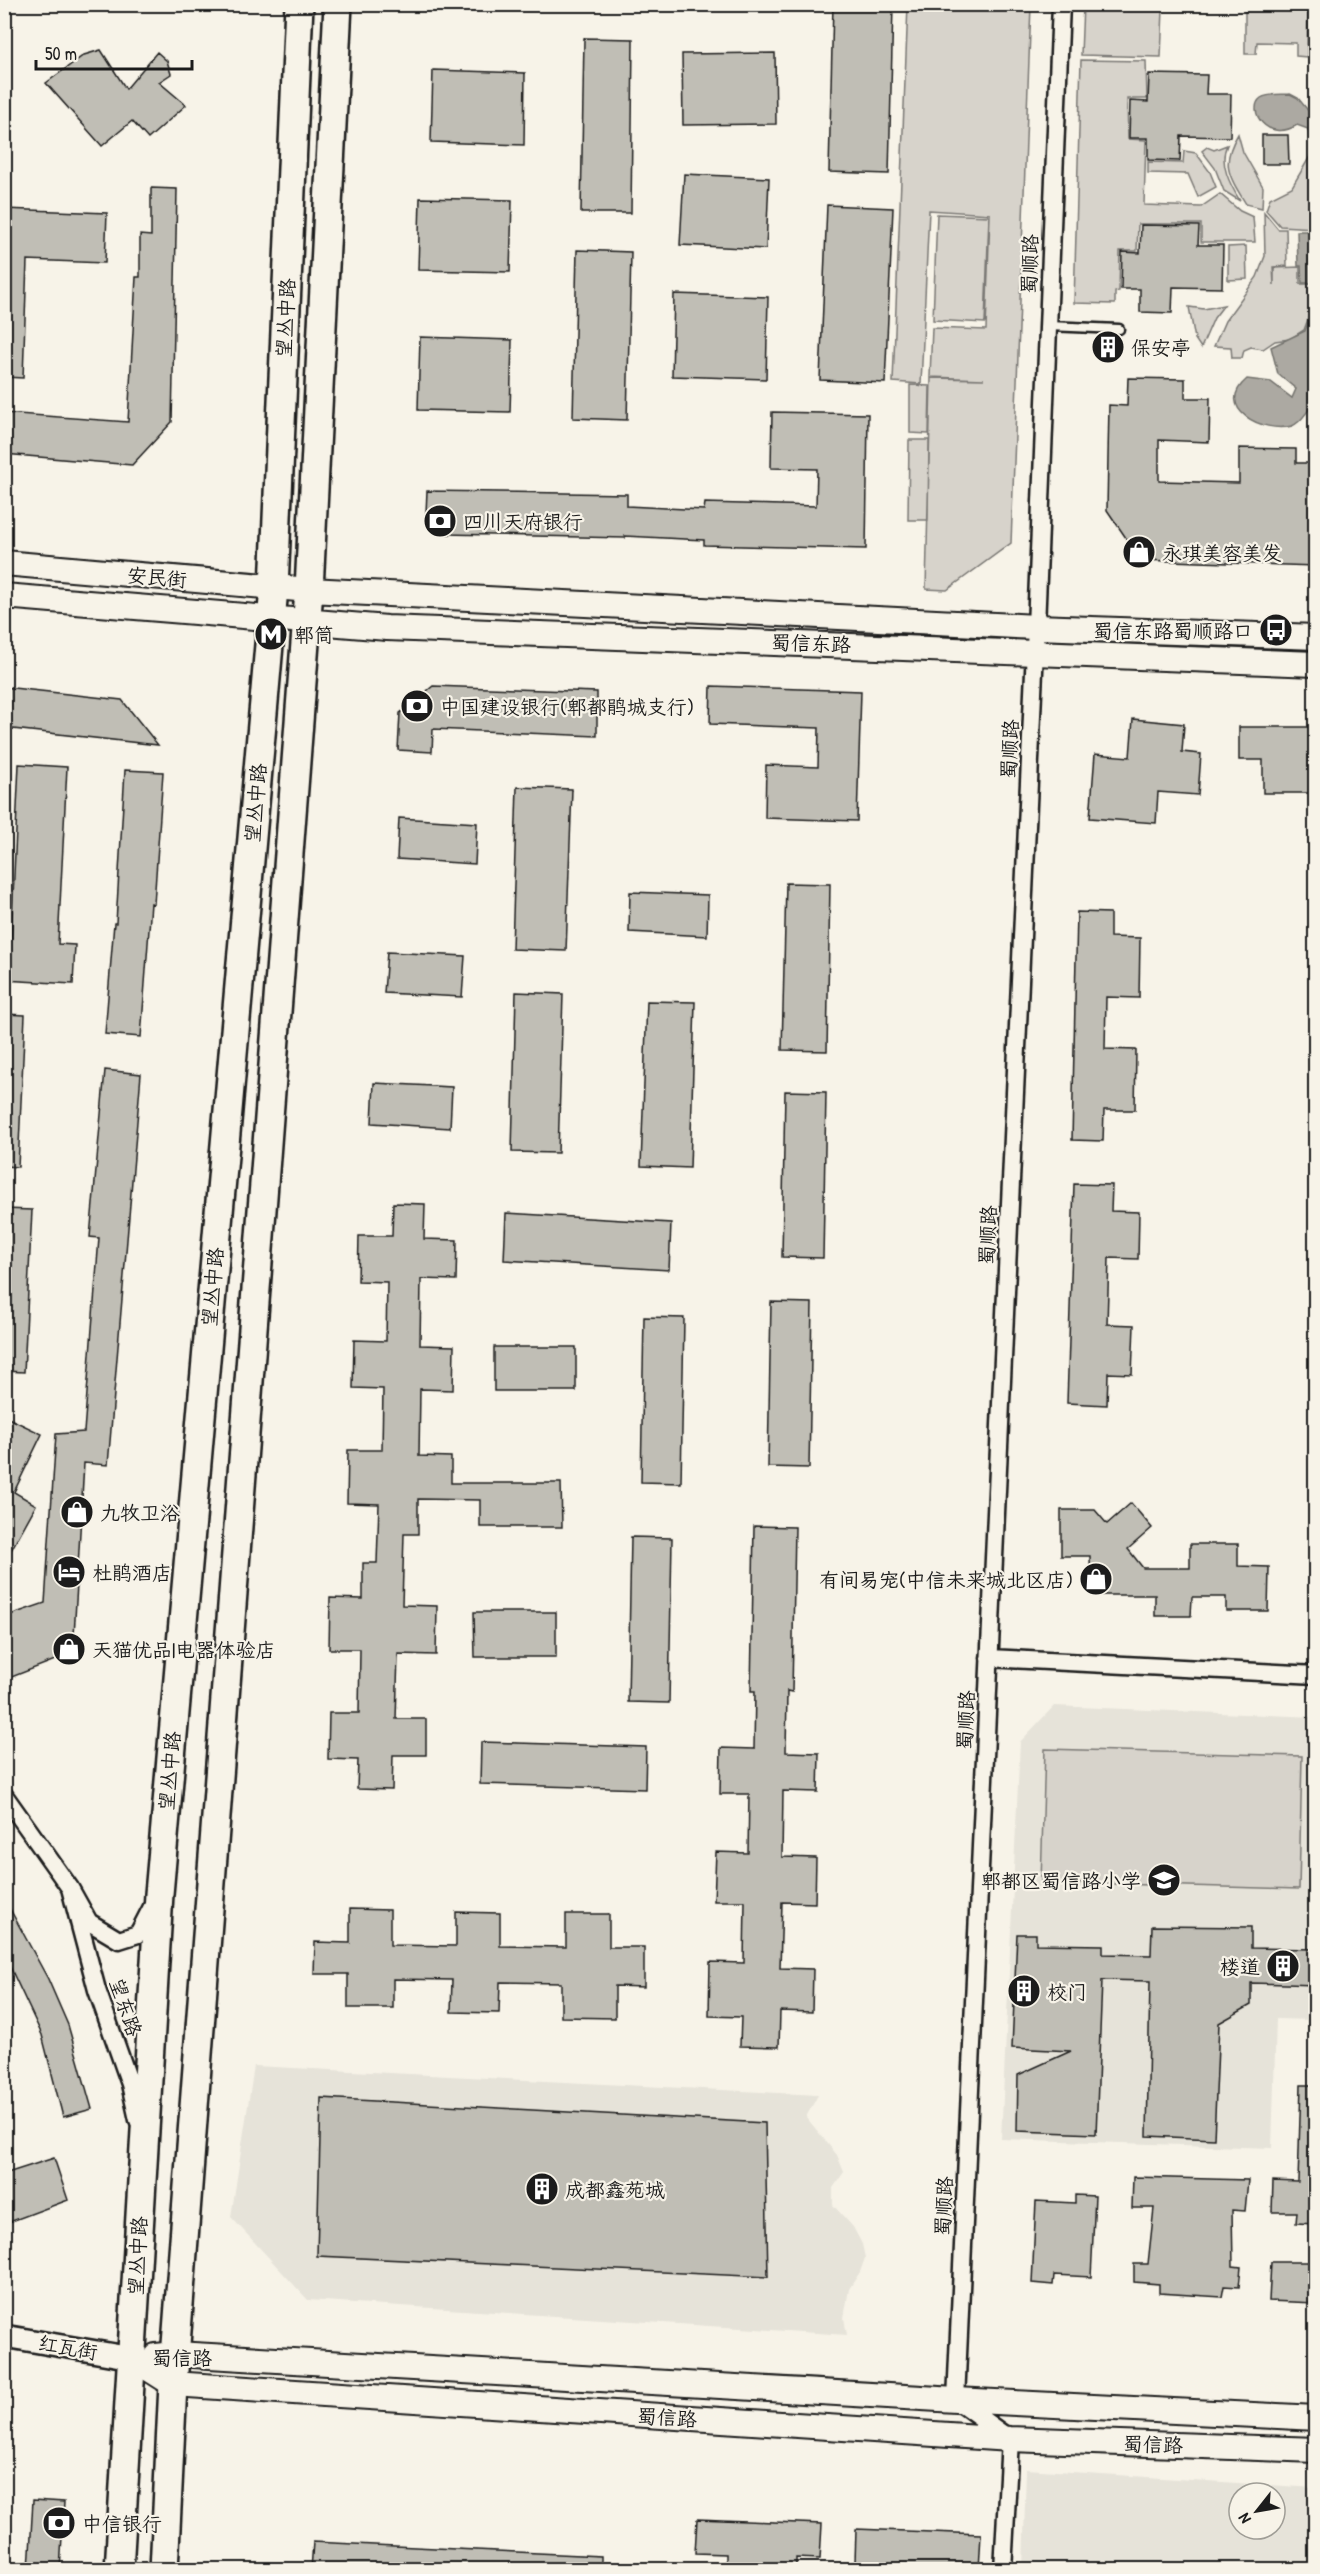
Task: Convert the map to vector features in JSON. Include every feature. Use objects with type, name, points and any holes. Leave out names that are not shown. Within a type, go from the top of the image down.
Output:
[{"type":"main road","name":"望丛中路","points":[[119,2570],[142,2140],[159,1894],[274,588],[299,4]]},
{"type":"main road","name":"望丛中路","points":[[164,2570],[173,2384],[307,622],[338,4]]},
{"type":"main road","name":"安民街","points":[[4,563],[309,590]]},
{"type":"main road","name":"蜀信东路","points":[[309,590],[1036,627],[1316,637]]},
{"type":"main road","name":"安民街","points":[[4,596],[307,622]]},
{"type":"main road","name":"蜀信东路","points":[[307,622],[387,628],[1035,651],[1316,664]]},
{"type":"main road","name":"蜀信路","points":[[132,2358],[176,2354],[956,2400],[1316,2418]]},
{"type":"main road","name":"蜀信路","points":[[132,2358],[173,2384],[1010,2439],[1316,2450]]},
{"type":"street","name":"蜀顺路","points":[[956,2400],[1035,651],[1061,4]]},
{"type":"street","points":[[989,1658],[1316,1675]]},
{"type":"street","name":"望东路","points":[[4,1795],[70,1888],[89,1922],[119,1940],[138,1934],[159,1894]]},
{"type":"street","name":"望东路","points":[[70,1888],[96,1990],[130,2084],[142,2140]]},
{"type":"street","name":"红瓦街","points":[[4,2336],[132,2358]]},
{"type":"street","points":[[956,2400],[1010,2439],[1003,2570]]},
{"type":"lane","points":[[1048,326],[1119,329]]},
{"type":"shaded area","points":[[908,5],[1031,5],[1011,543],[947,590],[926,589],[931,378],[984,379],[930,377],[932,328],[986,330],[990,214],[929,210],[921,384],[893,382]]},
{"type":"shaded area","points":[[1083,5],[1145,5],[1145,9],[1163,9],[1161,57],[1081,55]]},
{"type":"shaded area","points":[[1245,5],[1308,5],[1307,57],[1296,56],[1296,43],[1257,42],[1256,54],[1245,54]]},
{"type":"shaded area","points":[[1081,60],[1146,61],[1147,99],[1127,99],[1128,139],[1146,140],[1144,205],[1201,207],[1220,194],[1240,211],[1253,217],[1255,242],[1201,242],[1201,224],[1138,224],[1137,251],[1120,251],[1119,291],[1115,292],[1115,304],[1074,303]]},
{"type":"shaded area","points":[[1290,94],[1298,98],[1315,119],[1315,162],[1308,129],[1297,125],[1286,130],[1268,128],[1258,116],[1257,103],[1261,98]]},
{"type":"shaded area","points":[[1238,134],[1243,152],[1263,187],[1262,208],[1246,204],[1231,177],[1229,154]]},
{"type":"shaded area","points":[[1227,145],[1225,167],[1240,201],[1224,191],[1215,168],[1202,151],[1207,147],[1214,150]]},
{"type":"shaded area","points":[[1184,151],[1196,153],[1210,172],[1216,187],[1198,197],[1188,174],[1148,173],[1148,162],[1183,163]]},
{"type":"shaded area","points":[[1312,153],[1316,167],[1315,228],[1280,226],[1266,210],[1270,198],[1292,187]]},
{"type":"shaded area","points":[[1264,212],[1278,229],[1286,229],[1287,266],[1273,267],[1274,285],[1274,268],[1300,267],[1300,284],[1314,284],[1315,300],[1304,330],[1290,339],[1275,341],[1263,349],[1251,347],[1244,350],[1242,358],[1232,358],[1231,347],[1214,346],[1225,321],[1257,277],[1265,256]]},
{"type":"shaded area","points":[[937,214],[989,216],[985,323],[933,320]]},
{"type":"shaded area","points":[[1297,231],[1315,231],[1315,283],[1302,283],[1301,266],[1298,266]]},
{"type":"shaded area","points":[[1246,246],[1247,279],[1228,280],[1228,247]]},
{"type":"shaded area","points":[[1224,305],[1214,318],[1201,348],[1195,339],[1189,307],[1204,309]]},
{"type":"shaded area","points":[[1315,314],[1315,404],[1299,422],[1292,426],[1268,426],[1246,416],[1239,409],[1236,400],[1238,390],[1247,379],[1271,382],[1292,398],[1296,389],[1278,374],[1271,347],[1305,331],[1310,317]]},
{"type":"shaded area","points":[[910,385],[930,386],[929,434],[910,433]]},
{"type":"shaded area","points":[[909,440],[929,440],[928,520],[908,520]]},
{"type":"shaded area","name":"郫都区蜀信路小学","points":[[1054,1706],[1315,1717],[1315,2020],[1276,2019],[1272,2148],[1001,2139],[1020,1742]]},
{"type":"shaded area","points":[[1045,1749],[1302,1756],[1299,1889],[1041,1882]]},
{"type":"shaded area","points":[[254,2066],[818,2095],[806,2117],[837,2155],[844,2172],[833,2188],[833,2205],[853,2227],[862,2244],[865,2258],[860,2272],[849,2289],[844,2318],[847,2335],[308,2300],[231,2217]]},
{"type":"shaded area","points":[[1026,2469],[1227,2482],[1227,2541],[1287,2541],[1287,2486],[1315,2488],[1315,2569],[1023,2569]]},
{"type":"building","points":[[833,4],[893,4],[889,174],[829,172]]},
{"type":"building","points":[[584,38],[633,39],[631,213],[581,213]]},
{"type":"building","points":[[101,50],[126,89],[157,52],[167,61],[171,74],[159,82],[186,105],[148,139],[132,121],[102,146],[46,83],[84,55]]},
{"type":"building","points":[[775,53],[776,124],[683,125],[682,54]]},
{"type":"building","points":[[433,70],[525,73],[524,145],[431,142]]},
{"type":"building","points":[[1149,74],[1207,75],[1206,94],[1231,94],[1230,137],[1181,136],[1180,161],[1148,160],[1148,138],[1129,138],[1130,101],[1148,102]]},
{"type":"building","points":[[1262,135],[1288,135],[1289,164],[1262,164]]},
{"type":"building","points":[[684,174],[769,178],[766,249],[680,245]]},
{"type":"building","points":[[151,188],[177,189],[172,422],[132,465],[4,454],[4,413],[128,422],[136,277],[140,277],[140,235],[151,236]]},
{"type":"building","points":[[420,198],[512,200],[510,272],[418,270]]},
{"type":"building","points":[[827,205],[893,208],[885,383],[820,380]]},
{"type":"building","points":[[4,209],[107,213],[105,263],[27,260],[23,378],[4,377]]},
{"type":"building","points":[[1141,225],[1199,226],[1198,245],[1223,245],[1222,288],[1173,287],[1172,313],[1140,312],[1140,289],[1121,289],[1122,252],[1140,253]]},
{"type":"building","points":[[577,250],[631,252],[627,420],[573,418]]},
{"type":"building","points":[[674,294],[768,297],[766,379],[672,376]]},
{"type":"building","points":[[420,337],[512,340],[510,412],[418,410]]},
{"type":"building","points":[[1128,378],[1185,379],[1185,398],[1210,398],[1209,442],[1159,440],[1159,481],[1239,483],[1239,448],[1296,449],[1296,463],[1314,463],[1316,566],[1141,560],[1107,510],[1109,405],[1127,406]]},
{"type":"building","points":[[772,412],[868,414],[866,549],[704,545],[704,540],[625,536],[625,538],[446,534],[426,513],[427,491],[627,494],[627,506],[704,510],[705,503],[816,506],[817,469],[771,468]]},
{"type":"building","points":[[433,686],[597,692],[597,736],[433,729],[432,752],[398,750],[400,713]]},
{"type":"building","points":[[711,686],[861,691],[857,821],[765,818],[766,765],[818,767],[819,728],[710,724]]},
{"type":"building","points":[[4,687],[122,700],[158,745],[4,728]]},
{"type":"building","points":[[1133,719],[1184,724],[1182,752],[1201,754],[1198,795],[1158,792],[1156,823],[1090,818],[1095,754],[1130,757]]},
{"type":"building","points":[[1239,727],[1316,727],[1316,793],[1263,793],[1263,760],[1239,760]]},
{"type":"building","points":[[19,764],[67,767],[58,944],[75,945],[73,984],[4,980],[4,941],[11,941]]},
{"type":"building","points":[[125,770],[163,772],[154,904],[151,903],[141,1037],[105,1034],[114,923],[116,923]]},
{"type":"building","points":[[517,787],[572,789],[566,951],[512,949]]},
{"type":"building","points":[[399,818],[477,823],[475,864],[397,859]]},
{"type":"building","points":[[786,883],[830,884],[827,1051],[782,1050]]},
{"type":"building","points":[[630,892],[708,895],[707,936],[629,932]]},
{"type":"building","points":[[1077,912],[1110,913],[1110,937],[1140,938],[1139,998],[1106,997],[1105,1049],[1136,1050],[1135,1110],[1104,1110],[1103,1141],[1072,1140]]},
{"type":"building","points":[[387,952],[465,956],[462,997],[384,993]]},
{"type":"building","points":[[516,992],[563,994],[558,1153],[512,1152]]},
{"type":"building","points":[[647,1001],[695,1002],[690,1168],[641,1166]]},
{"type":"building","points":[[4,1014],[25,1015],[18,1167],[4,1166]]},
{"type":"building","points":[[105,1070],[141,1074],[108,1465],[84,1463],[73,1653],[4,1680],[4,1617],[45,1603],[56,1434],[84,1432],[99,1238],[90,1237]]},
{"type":"building","points":[[374,1083],[452,1087],[450,1128],[372,1123]]},
{"type":"building","points":[[785,1091],[826,1092],[823,1258],[782,1257]]},
{"type":"building","points":[[1074,1184],[1112,1185],[1111,1211],[1139,1212],[1138,1259],[1109,1258],[1107,1324],[1134,1325],[1132,1374],[1108,1373],[1107,1405],[1067,1403]]},
{"type":"building","points":[[393,1203],[425,1204],[424,1239],[457,1240],[456,1280],[421,1279],[420,1345],[454,1346],[453,1390],[420,1389],[419,1456],[451,1457],[451,1483],[561,1483],[562,1527],[480,1527],[480,1500],[418,1499],[418,1534],[404,1534],[402,1605],[437,1606],[436,1655],[398,1654],[396,1719],[426,1719],[426,1755],[393,1755],[392,1790],[357,1789],[358,1760],[328,1759],[329,1713],[359,1713],[360,1649],[329,1649],[330,1598],[363,1599],[363,1563],[377,1563],[379,1504],[347,1503],[348,1450],[382,1450],[383,1389],[353,1388],[354,1340],[386,1341],[387,1282],[358,1281],[359,1236],[392,1236]]},
{"type":"building","points":[[4,1209],[32,1210],[24,1372],[4,1371]]},
{"type":"building","points":[[506,1213],[671,1223],[669,1270],[504,1260]]},
{"type":"building","points":[[771,1302],[812,1303],[809,1468],[768,1467]]},
{"type":"building","points":[[644,1317],[684,1318],[681,1483],[641,1482]]},
{"type":"building","points":[[494,1347],[576,1347],[576,1391],[494,1391]]},
{"type":"building","points":[[4,1416],[42,1434],[14,1492],[36,1505],[4,1563]]},
{"type":"building","points":[[1131,1503],[1152,1528],[1128,1549],[1143,1568],[1190,1568],[1190,1544],[1238,1544],[1238,1566],[1269,1567],[1268,1611],[1226,1611],[1226,1597],[1192,1597],[1191,1616],[1155,1616],[1155,1595],[1091,1595],[1090,1556],[1061,1556],[1061,1510],[1095,1510],[1107,1524]]},
{"type":"building","points":[[754,1526],[795,1527],[792,1692],[787,1691],[786,1752],[819,1753],[818,1792],[783,1791],[782,1857],[816,1858],[815,1903],[782,1902],[780,1968],[813,1969],[812,2012],[780,2011],[779,2047],[740,2046],[741,2017],[709,2016],[710,1962],[744,1963],[745,1901],[714,1901],[716,1852],[748,1853],[749,1794],[720,1794],[721,1748],[754,1749],[755,1691],[751,1691]]},
{"type":"building","points":[[631,1537],[672,1538],[669,1703],[628,1702]]},
{"type":"building","points":[[474,1612],[556,1612],[556,1657],[475,1657]]},
{"type":"building","points":[[481,1742],[646,1747],[645,1789],[480,1784]]},
{"type":"building","points":[[4,1898],[48,1979],[68,2025],[92,2109],[63,2117],[42,2035],[4,1954]]},
{"type":"building","points":[[350,1909],[390,1910],[390,1945],[456,1946],[456,1912],[500,1913],[500,1946],[566,1947],[566,1914],[609,1914],[609,1947],[644,1947],[644,1987],[615,1986],[615,2018],[561,2017],[561,1983],[500,1982],[499,2013],[451,2012],[452,1980],[393,1979],[393,2008],[348,2008],[348,1974],[314,1974],[315,1942],[350,1943]]},
{"type":"building","points":[[1152,1926],[1251,1927],[1251,1948],[1316,1949],[1316,1985],[1251,1983],[1251,2005],[1219,2023],[1214,2139],[1147,2136],[1150,1981],[1102,1980],[1096,2134],[1017,2131],[1018,2075],[1071,2051],[1012,2048],[1017,1934],[1036,1934],[1036,1944],[1103,1945],[1103,1954],[1151,1955]]},
{"type":"building","points":[[1301,2085],[1316,2085],[1316,2224],[1296,2223],[1297,2212],[1272,2212],[1273,2181],[1298,2182]]},
{"type":"building","name":"成都鑫苑城","points":[[321,2098],[765,2123],[768,2277],[317,2256]]},
{"type":"building","points":[[54,2158],[68,2200],[4,2224],[4,2174]]},
{"type":"building","points":[[1133,2177],[1248,2180],[1245,2211],[1232,2210],[1233,2266],[1241,2267],[1239,2287],[1224,2286],[1222,2297],[1159,2293],[1159,2284],[1134,2282],[1134,2264],[1148,2264],[1154,2208],[1132,2208]]},
{"type":"building","points":[[1075,2195],[1095,2196],[1091,2277],[1054,2275],[1053,2285],[1032,2283],[1036,2201],[1075,2203]]},
{"type":"building","points":[[1271,2262],[1316,2262],[1316,2303],[1269,2301]]},
{"type":"building","points":[[33,2500],[64,2502],[60,2570],[29,2570]]},
{"type":"building","points":[[697,2519],[822,2524],[820,2559],[796,2558],[796,2570],[726,2570],[726,2554],[695,2553]]},
{"type":"building","points":[[856,2529],[981,2534],[979,2569],[885,2570],[885,2564],[855,2563]]},
{"type":"building","points":[[313,2542],[601,2556],[601,2570],[311,2570]]},
{"type":"place","name":"保安亭","points":[[1108,347]]},
{"type":"place","name":"四川天府银行","points":[[440,521]]},
{"type":"place","name":"永琪美容美发","points":[[1139,552]]},
{"type":"place","name":"蜀信东路蜀顺路口","points":[[1276,630]]},
{"type":"place","name":"郫筒","points":[[271,634]]},
{"type":"place","name":"中国建设银行(郫都鹃城支行)","points":[[417,706]]},
{"type":"place","name":"九牧卫浴","points":[[77,1512]]},
{"type":"place","name":"杜鹃酒店","points":[[69,1572]]},
{"type":"place","name":"有间易宠(中信未来城北区店)","points":[[1096,1579]]},
{"type":"place","name":"天猫优品|电器体验店","points":[[69,1649]]},
{"type":"place","name":"郫都区蜀信路小学","points":[[1164,1880]]},
{"type":"place","name":"楼道","points":[[1283,1966]]},
{"type":"place","name":"校门","points":[[1024,1991]]},
{"type":"place","name":"成都鑫苑城","points":[[542,2189]]},
{"type":"place","name":"中信银行","points":[[59,2523]]}]
